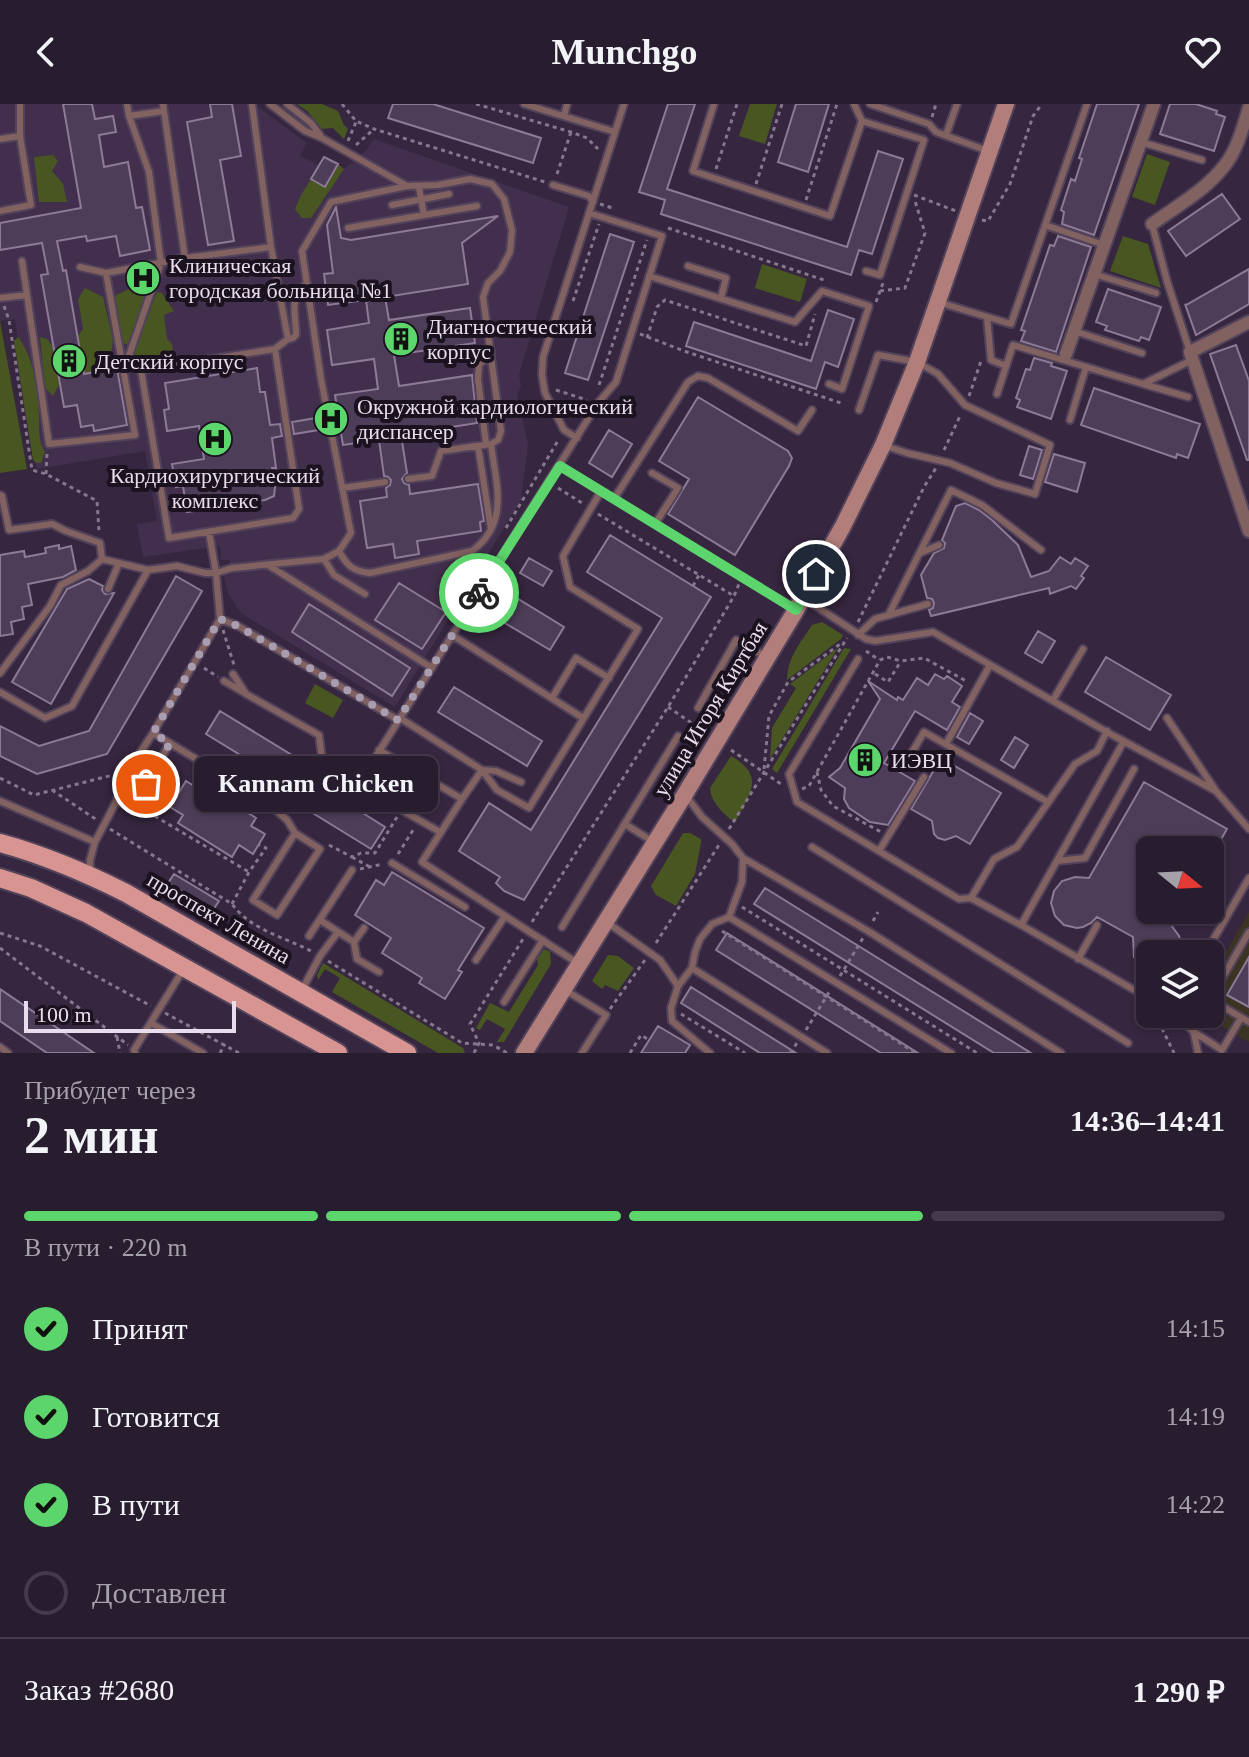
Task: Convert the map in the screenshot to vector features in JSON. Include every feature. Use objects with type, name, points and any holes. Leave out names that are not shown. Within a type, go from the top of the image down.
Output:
[{"type":"main road","name":"улица Игоря Киртбая","points":[[524,1053],[685,794],[800,604],[843,526],[883,445],[917,362],[1006,104]]},
{"type":"main road","name":"проспект Ленина","points":[[0,843],[90,875],[139,900],[407,1053]]},
{"type":"main road","points":[[0,878],[31,888],[86,913],[338,1053]]},
{"type":"street","points":[[1066,354],[1154,104]]},
{"type":"street","points":[[1152,224],[1210,182],[1227,163],[1249,108]]},
{"type":"street","points":[[1249,322],[1191,356],[1249,531]]},
{"type":"lane","points":[[0,211],[31,205],[20,136],[20,104]]},
{"type":"lane","points":[[123,371],[161,263],[149,172],[127,104]]},
{"type":"lane","points":[[252,104],[271,247],[288,339]]},
{"type":"lane","points":[[270,104],[305,131],[407,186]]},
{"type":"lane","points":[[287,104],[311,123],[322,138]]},
{"type":"lane","points":[[524,104],[615,132]]},
{"type":"lane","points":[[564,116],[567,104]]},
{"type":"lane","points":[[577,438],[564,430],[545,393],[543,357],[624,104]]},
{"type":"lane","points":[[714,104],[693,171],[830,216],[862,121],[854,104]]},
{"type":"lane","points":[[870,104],[929,124],[936,132],[989,151]]},
{"type":"lane","points":[[946,135],[957,104]]},
{"type":"lane","points":[[937,302],[1011,324],[1087,104]]},
{"type":"lane","points":[[129,116],[163,107],[185,258]]},
{"type":"lane","points":[[862,121],[924,140],[880,275],[866,271]]},
{"type":"lane","points":[[0,139],[20,136]]},
{"type":"lane","points":[[1141,142],[1202,160]]},
{"type":"lane","points":[[102,559],[148,570],[177,566],[216,573],[232,568],[324,559],[339,551],[351,533],[321,379],[302,251],[331,202],[407,186],[470,179],[492,184],[504,199],[512,230],[510,252],[500,271],[488,283],[483,297],[501,431],[498,440],[485,445],[441,451],[432,476],[408,479]]},
{"type":"lane","points":[[553,185],[589,196],[593,202]]},
{"type":"lane","points":[[419,187],[424,215]]},
{"type":"lane","points":[[392,205],[449,194]]},
{"type":"lane","points":[[348,228],[477,206]]},
{"type":"lane","points":[[358,785],[550,483],[594,402],[616,382],[662,236],[589,213]]},
{"type":"lane","points":[[1143,384],[1191,356],[1152,224]]},
{"type":"lane","points":[[1045,225],[1104,245]]},
{"type":"lane","points":[[80,267],[106,273],[185,258],[271,247]]},
{"type":"lane","points":[[22,261],[49,444],[135,435],[106,273]]},
{"type":"lane","points":[[688,266],[726,278],[721,298]]},
{"type":"lane","points":[[1094,274],[1156,293]]},
{"type":"lane","points":[[649,276],[795,322],[822,291],[869,306],[842,389],[829,384]]},
{"type":"lane","points":[[275,349],[299,509],[293,518],[169,538],[141,370],[275,349],[296,335],[294,300],[299,289],[307,283]]},
{"type":"lane","points":[[0,298],[27,295]]},
{"type":"lane","points":[[987,317],[991,360],[1006,366]]},
{"type":"lane","points":[[1074,331],[1142,353]]},
{"type":"lane","points":[[997,394],[1013,345],[1188,397]]},
{"type":"lane","points":[[491,352],[479,365],[478,379],[492,530]]},
{"type":"lane","points":[[859,410],[878,355],[917,362],[938,374],[965,405],[1050,445],[1035,494],[996,483],[950,463],[883,445]]},
{"type":"lane","points":[[1070,420],[1086,367]]},
{"type":"lane","points":[[614,499],[688,382],[698,376],[708,378],[798,431],[812,410]]},
{"type":"lane","points":[[339,551],[350,568],[370,573],[472,551],[492,530],[499,505],[485,445]]},
{"type":"lane","points":[[560,466],[741,576],[855,633],[875,641],[933,632],[1216,791]]},
{"type":"lane","points":[[652,473],[678,488],[655,524]]},
{"type":"lane","points":[[342,488],[385,482]]},
{"type":"lane","points":[[889,614],[951,490],[982,505],[1041,550]]},
{"type":"lane","points":[[220,619],[238,626],[399,719],[482,770],[497,790],[529,808],[638,629],[570,587],[563,556],[601,491]]},
{"type":"lane","points":[[0,495],[9,530],[52,524],[100,543],[102,559]]},
{"type":"lane","points":[[90,875],[95,842],[116,802],[124,778],[220,619],[209,532]]},
{"type":"lane","points":[[920,553],[939,545]]},
{"type":"lane","points":[[0,673],[50,606],[61,585],[88,571],[102,559]]},
{"type":"lane","points":[[324,559],[334,575],[365,594]]},
{"type":"lane","points":[[108,589],[119,563]]},
{"type":"lane","points":[[268,565],[432,668]]},
{"type":"lane","points":[[0,692],[45,718],[72,706],[148,570]]},
{"type":"lane","points":[[855,633],[875,619],[928,604]]},
{"type":"lane","points":[[452,635],[583,718]]},
{"type":"lane","points":[[698,708],[736,640],[767,657]]},
{"type":"lane","points":[[1053,700],[1083,649]]},
{"type":"lane","points":[[552,698],[576,658],[609,678]]},
{"type":"lane","points":[[858,659],[789,774],[797,802],[959,899],[971,898],[1136,991]]},
{"type":"lane","points":[[946,744],[990,665]]},
{"type":"lane","points":[[233,674],[246,694]]},
{"type":"lane","points":[[224,681],[319,735],[324,775],[344,786],[358,785],[440,832]]},
{"type":"lane","points":[[1167,718],[1216,791],[1249,829]]},
{"type":"lane","points":[[971,898],[994,859],[1017,847],[1075,764],[1097,751],[1107,731]]},
{"type":"lane","points":[[904,766],[924,732],[1048,802]]},
{"type":"lane","points":[[153,733],[266,801],[287,820],[295,833],[320,849],[277,915],[253,900],[295,833]]},
{"type":"lane","points":[[562,927],[678,736]]},
{"type":"lane","points":[[1021,925],[1124,741]]},
{"type":"lane","points":[[116,802],[134,804],[170,743]]},
{"type":"lane","points":[[379,750],[462,799]]},
{"type":"lane","points":[[1057,861],[1085,858],[1134,769]]},
{"type":"lane","points":[[482,770],[496,771],[521,782]]},
{"type":"lane","points":[[482,770],[422,862],[579,964]]},
{"type":"lane","points":[[399,808],[415,772]]},
{"type":"lane","points":[[879,851],[924,777]]},
{"type":"lane","points":[[685,794],[702,817],[743,858],[868,931],[1061,1053]]},
{"type":"lane","points":[[0,801],[95,842]]},
{"type":"lane","points":[[625,824],[654,843]]},
{"type":"lane","points":[[812,847],[1128,1043]]},
{"type":"lane","points":[[710,1053],[672,1021],[671,1008],[678,986],[692,968],[700,939],[712,924],[729,917],[742,882],[743,858]]},
{"type":"lane","points":[[392,863],[463,910],[473,895]]},
{"type":"lane","points":[[309,936],[352,870]]},
{"type":"lane","points":[[1213,940],[1249,878]]},
{"type":"lane","points":[[476,960],[505,916]]},
{"type":"lane","points":[[729,917],[951,1053]]},
{"type":"lane","points":[[320,920],[354,942]]},
{"type":"lane","points":[[605,921],[660,960],[678,986]]},
{"type":"lane","points":[[1078,959],[1097,925]]},
{"type":"lane","points":[[364,928],[354,942],[357,959],[379,972]]},
{"type":"lane","points":[[301,993],[320,956],[338,932]]},
{"type":"lane","points":[[1224,975],[1249,932]]},
{"type":"lane","points":[[504,1002],[543,940]]},
{"type":"lane","points":[[135,1052],[185,967]]},
{"type":"lane","points":[[692,968],[827,1053]]},
{"type":"lane","points":[[564,990],[606,1015],[582,1053]]},
{"type":"lane","points":[[1224,1008],[1249,1022]]},
{"type":"lane","points":[[1190,1028],[1222,1050],[1241,1018]]},
{"type":"lane","points":[[151,1023],[203,1053]]},
{"type":"lane","points":[[1194,1032],[1198,1053]]},
{"type":"lane","points":[[179,1053],[185,1043]]},
{"type":"lane","points":[[0,1047],[8,1053]]},
{"type":"path","points":[[342,104],[356,121],[374,129],[553,185],[575,119]]},
{"type":"path","points":[[713,177],[737,104]]},
{"type":"path","points":[[754,191],[782,104]]},
{"type":"path","points":[[804,207],[837,104]]},
{"type":"path","points":[[880,291],[905,288],[925,233],[913,194],[988,221],[1010,184],[1033,116],[1042,104]]},
{"type":"path","points":[[351,138],[356,121]]},
{"type":"path","points":[[352,148],[374,129]]},
{"type":"path","points":[[593,202],[617,210]]},
{"type":"path","points":[[573,300],[601,217]]},
{"type":"path","points":[[668,228],[832,283]]},
{"type":"path","points":[[557,399],[554,389],[594,402],[649,232]]},
{"type":"path","points":[[633,330],[684,351],[841,403]]},
{"type":"path","points":[[764,773],[769,716],[788,682],[855,633],[965,405],[989,338]]},
{"type":"path","points":[[46,474],[49,444]]},
{"type":"path","points":[[550,483],[734,596]]},
{"type":"path","points":[[693,586],[699,575]]},
{"type":"path","points":[[479,1043],[470,1024],[668,707],[734,596],[741,576]]},
{"type":"path","points":[[220,619],[234,665],[233,674]]},
{"type":"path","points":[[606,1015],[724,838],[847,639]]},
{"type":"path","points":[[764,773],[793,791],[809,786],[880,660],[887,657],[901,661],[924,658],[978,687]]},
{"type":"path","points":[[873,674],[888,682],[901,661]]},
{"type":"path","points":[[194,663],[224,681]]},
{"type":"path","points":[[817,772],[821,790],[833,806],[888,836]]},
{"type":"path","points":[[0,778],[34,795],[117,774]]},
{"type":"path","points":[[52,790],[232,904],[241,917],[320,956],[462,1043],[493,1045],[507,1053]]},
{"type":"path","points":[[134,804],[249,872]]},
{"type":"path","points":[[352,857],[375,853],[399,808]]},
{"type":"path","points":[[352,870],[392,863],[419,820]]},
{"type":"path","points":[[232,904],[266,848],[259,845]]},
{"type":"path","points":[[313,845],[328,845],[371,868]]},
{"type":"path","points":[[735,903],[977,1053]]},
{"type":"path","points":[[712,924],[916,1053]]},
{"type":"path","points":[[0,933],[40,946],[236,1052]]},
{"type":"path","points":[[0,948],[135,1052]]},
{"type":"path","points":[[671,1008],[745,1053]]},
{"type":"path","points":[[1161,1028],[1174,1053]]},
{"type":"path","points":[[630,1053],[641,1035],[649,1040]]},
{"type":"path","points":[[117,1037],[120,1053]]},
{"type":"path","points":[[474,1053],[479,1043]]},
{"type":"path","points":[[220,1053],[225,1044]]},
{"type":"path","points":[[635,1045],[643,1050]]},
{"type":"shaded area","name":"Окружной кардиологический диспансер","points":[[0,104],[254,104],[307,143],[300,156],[319,165],[324,157],[344,169],[364,153],[374,139],[569,207],[519,375],[521,386],[517,394],[528,444],[521,500],[395,707],[241,613],[228,593],[224,576],[233,574],[229,560],[221,560],[220,546],[143,557],[137,524],[157,521],[145,451],[37,469],[15,319],[0,321]]},
{"type":"shaded area","points":[[1249,912],[1249,1042],[1224,1028],[1224,956]]},
{"type":"green space","points":[[297,104],[322,104],[338,111],[348,129],[344,139],[333,128],[322,129]]},
{"type":"green space","points":[[750,104],[777,104],[765,144],[739,136]]},
{"type":"green space","points":[[1147,154],[1170,162],[1155,205],[1132,197]]},
{"type":"green space","points":[[53,155],[58,161],[52,171],[63,184],[67,202],[39,202],[34,157]]},
{"type":"green space","points":[[338,164],[344,169],[311,218],[302,218],[295,209],[311,179],[325,187]]},
{"type":"green space","points":[[1123,236],[1148,244],[1161,288],[1110,271]]},
{"type":"green space","points":[[762,264],[807,279],[800,302],[755,288]]},
{"type":"green space","points":[[148,286],[128,345],[121,342],[114,296],[133,287]]},
{"type":"green space","points":[[85,288],[103,297],[113,340],[109,370],[84,374],[77,337],[83,329],[78,299]]},
{"type":"green space","points":[[157,292],[162,293],[174,311],[164,315],[167,339],[172,344],[173,352],[170,359],[131,364],[135,349]]},
{"type":"green space","points":[[0,321],[27,469],[0,473]]},
{"type":"green space","points":[[18,337],[28,354],[36,384],[40,438],[45,452],[41,463],[33,460],[14,341]]},
{"type":"green space","points":[[40,337],[47,339],[54,348],[60,383],[53,396],[45,388]]},
{"type":"green space","points":[[822,622],[843,635],[841,639],[787,680],[789,665],[799,644],[812,625]]},
{"type":"green space","points":[[838,648],[770,759],[772,728],[796,688],[790,684]]},
{"type":"green space","points":[[844,648],[851,649],[777,773],[772,769]]},
{"type":"green space","points":[[315,684],[343,700],[333,718],[305,703]]},
{"type":"green space","points":[[731,756],[742,763],[752,778],[750,794],[735,822],[718,807],[710,788]]},
{"type":"green space","points":[[683,833],[701,839],[701,843],[695,874],[676,906],[656,895],[651,886]]},
{"type":"green space","points":[[544,949],[550,952],[551,964],[504,1042],[497,1042],[505,1029],[487,1019],[480,1030],[476,1028],[490,1003],[509,1012],[538,965],[537,959]]},
{"type":"green space","points":[[608,955],[618,956],[634,968],[618,991],[605,985],[602,989],[592,981]]},
{"type":"green space","points":[[323,963],[463,1048],[465,1053],[438,1053],[332,992],[340,978],[325,969],[318,980]]},
{"type":"building","points":[[63,104],[92,104],[95,119],[113,116],[116,132],[99,135],[104,167],[128,162],[136,208],[142,207],[150,250],[120,256],[116,236],[87,241],[86,236],[57,241],[63,271],[66,270],[84,374],[117,368],[127,425],[94,431],[93,425],[81,427],[77,405],[64,407],[41,275],[48,274],[42,243],[0,250],[0,223],[81,208]]},
{"type":"building","points":[[210,104],[232,104],[241,156],[220,160],[234,241],[208,245],[187,122],[212,117]]},
{"type":"building","points":[[393,104],[433,104],[541,138],[533,163],[388,118]]},
{"type":"building","points":[[668,104],[695,104],[667,189],[847,247],[878,151],[903,159],[872,254],[859,250],[851,275],[661,214],[665,200],[639,192]]},
{"type":"building","points":[[796,104],[829,104],[808,172],[778,162]]},
{"type":"building","points":[[1097,104],[1139,104],[1094,235],[1062,224],[1064,212],[1061,210],[1071,179],[1075,181],[1082,159],[1079,158]]},
{"type":"building","points":[[1170,104],[1196,104],[1225,117],[1214,151],[1160,134]]},
{"type":"building","points":[[324,157],[338,164],[325,187],[311,179]]},
{"type":"building","points":[[1222,194],[1240,219],[1186,256],[1168,231]]},
{"type":"building","points":[[336,207],[341,238],[351,240],[498,216],[462,243],[468,284],[385,297],[389,320],[470,308],[475,343],[394,355],[399,386],[472,375],[477,423],[401,435],[407,473],[402,479],[409,485],[410,494],[478,484],[484,521],[480,522],[481,531],[417,541],[419,554],[395,558],[393,544],[367,548],[360,501],[387,497],[386,488],[391,480],[384,476],[379,440],[343,445],[334,415],[338,415],[335,395],[378,389],[374,359],[332,365],[327,330],[369,323],[366,300],[328,305],[324,274],[333,273],[327,225]]},
{"type":"building","points":[[610,234],[634,242],[588,380],[565,373]]},
{"type":"building","points":[[1058,236],[1091,247],[1056,352],[1021,341],[1025,331],[1021,330],[1050,245],[1054,246]]},
{"type":"building","points":[[1249,269],[1249,304],[1196,335],[1185,304]]},
{"type":"building","points":[[1108,289],[1161,307],[1149,340],[1141,337],[1139,341],[1105,330],[1107,326],[1096,322]]},
{"type":"building","points":[[828,310],[854,319],[838,367],[825,362],[816,389],[686,346],[694,322],[811,361]]},
{"type":"building","points":[[1236,345],[1249,381],[1249,460],[1210,354]]},
{"type":"building","points":[[1034,358],[1067,371],[1051,419],[1017,407],[1020,400],[1016,398],[1026,369],[1030,370]]},
{"type":"building","name":"Кардиохирургический комплекс","points":[[257,368],[260,392],[265,392],[270,425],[280,424],[282,436],[272,438],[276,468],[272,468],[274,496],[187,512],[183,486],[176,487],[172,464],[204,459],[199,426],[167,431],[164,410],[169,409],[165,383]]},
{"type":"building","points":[[1094,388],[1200,424],[1188,458],[1177,454],[1176,458],[1081,425]]},
{"type":"building","points":[[698,397],[788,451],[792,458],[735,555],[668,514],[689,479],[659,461]]},
{"type":"building","points":[[322,417],[325,429],[294,434],[292,422]]},
{"type":"building","points":[[609,430],[632,444],[612,477],[589,463]]},
{"type":"building","points":[[1029,446],[1042,450],[1033,479],[1020,475]]},
{"type":"building","points":[[1054,454],[1085,463],[1077,492],[1045,482]]},
{"type":"building","points":[[965,503],[992,520],[1018,545],[1031,577],[1049,571],[1060,557],[1071,564],[1075,558],[1088,566],[1081,576],[1084,578],[1076,589],[1071,586],[1050,594],[1049,588],[931,616],[929,610],[934,603],[927,598],[921,575],[934,553],[944,548],[942,540],[956,506]]},
{"type":"building","points":[[610,535],[711,597],[524,900],[504,891],[496,883],[500,877],[459,851],[489,803],[531,830],[662,618],[587,572]]},
{"type":"building","points":[[59,545],[59,549],[71,546],[76,570],[63,577],[28,584],[32,605],[22,607],[24,619],[11,622],[13,634],[0,636],[0,555],[24,551],[25,557],[46,553],[45,548]]},
{"type":"building","points":[[529,558],[552,571],[543,586],[520,573]]},
{"type":"building","points":[[176,576],[202,591],[107,754],[37,774],[0,756],[0,726],[39,746],[89,731]]},
{"type":"building","points":[[89,579],[103,586],[105,594],[114,593],[51,704],[12,682],[67,589]]},
{"type":"building","points":[[399,583],[446,612],[422,649],[375,620]]},
{"type":"building","points":[[507,592],[564,627],[550,650],[493,616]]},
{"type":"building","points":[[309,604],[410,668],[392,696],[292,632]]},
{"type":"building","points":[[1038,631],[1055,641],[1042,663],[1025,653]]},
{"type":"building","points":[[1106,657],[1171,695],[1150,730],[1085,692]]},
{"type":"building","name":"ИЭВЦ","points":[[935,674],[944,679],[947,676],[962,686],[952,702],[960,707],[947,730],[915,711],[884,763],[915,781],[888,825],[870,822],[849,808],[844,799],[845,788],[829,777],[840,768],[880,699],[868,681],[897,700],[898,697],[903,700],[917,678],[928,685]]},
{"type":"building","points":[[454,687],[542,741],[527,766],[438,712]]},
{"type":"building","points":[[220,711],[305,763],[299,773],[385,827],[371,849],[285,796],[291,786],[206,734]]},
{"type":"building","points":[[970,713],[983,721],[969,744],[957,737]]},
{"type":"building","points":[[1015,737],[1028,745],[1014,768],[1001,760]]},
{"type":"building","points":[[941,758],[1001,793],[970,844],[956,836],[945,840],[938,838],[934,834],[932,821],[911,809]]},
{"type":"building","points":[[186,781],[199,789],[202,784],[256,818],[251,826],[265,834],[253,854],[239,845],[232,857],[178,823],[183,815],[170,807]]},
{"type":"building","points":[[416,781],[438,795],[431,806],[411,791]]},
{"type":"building","points":[[1144,782],[1227,829],[1223,836],[1136,836],[1136,924],[1172,924],[1180,940],[1136,940],[1136,960],[1133,937],[1097,917],[1077,928],[1064,925],[1055,916],[1051,903],[1054,891],[1062,881],[1075,877],[1089,878]]},
{"type":"building","points":[[392,872],[484,928],[458,970],[462,972],[445,999],[419,983],[422,978],[382,953],[391,938],[355,915],[376,880],[384,885]]},
{"type":"building","points":[[174,874],[219,901],[213,910],[168,883]]},
{"type":"building","points":[[765,888],[1031,1053],[994,1053],[754,904]]},
{"type":"building","points":[[727,933],[918,1053],[881,1053],[716,950]]},
{"type":"building","points":[[1249,957],[1249,1007],[1227,995]]},
{"type":"building","points":[[691,987],[796,1053],[760,1053],[681,1003]]},
{"type":"building","points":[[0,989],[94,1053],[47,1053],[0,1021]]},
{"type":"building","points":[[658,1026],[690,1045],[685,1053],[641,1053]]},
{"type":"way so far","points":[[146,784],[170,743],[153,733],[220,619],[238,626],[398,720],[479,593]]},
{"type":"place","name":"Клиническая городская больница №1","points":[[143,278]]},
{"type":"place","name":"Диагностический корпус","points":[[401,339]]},
{"type":"place","name":"Детский корпус","points":[[69,361]]},
{"type":"place","name":"Окружной кардиологический диспансер","points":[[331,419]]},
{"type":"place","name":"Кардиохирургический комплекс","points":[[215,439]]},
{"type":"place","name":"ИЭВЦ","points":[[865,760]]},
{"type":"place","name":"Kannam Chicken","points":[[146,784]]},
{"type":"route","points":[[479,593],[560,466],[796,610],[816,574]]}]
